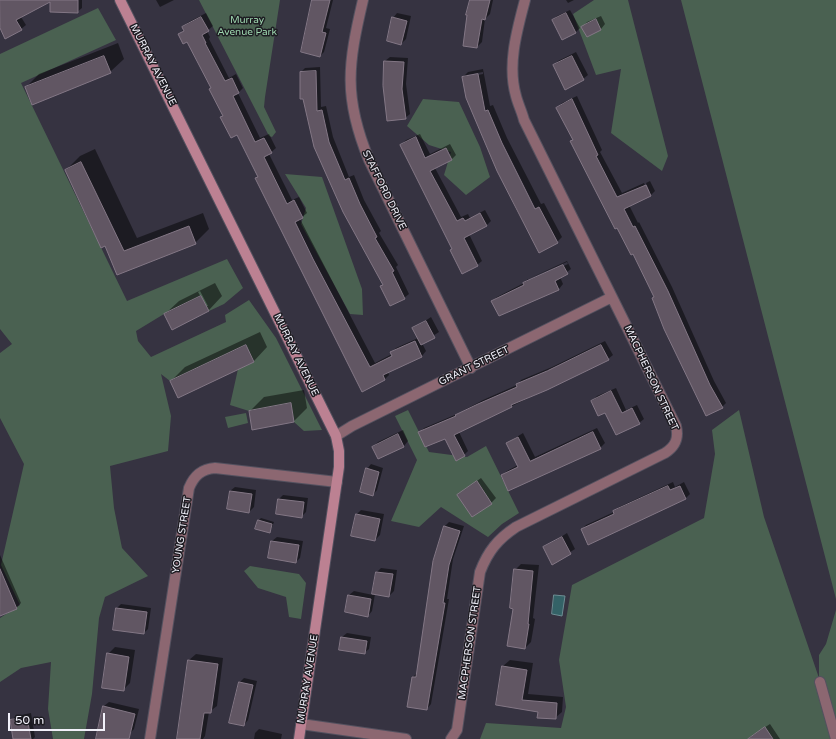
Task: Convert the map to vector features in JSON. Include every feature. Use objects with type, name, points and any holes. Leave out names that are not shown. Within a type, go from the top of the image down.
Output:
[{"type":"street","name":"MURRAY AVENUE","points":[[120,0],[336,436],[340,451],[337,482],[299,739]]},
{"type":"street","name":"STAFFORD DRIVE","points":[[363,0],[353,44],[350,74],[352,104],[358,131],[369,160],[471,368]]},
{"type":"street","name":"MACPHERSON STREET","points":[[451,739],[457,730],[480,572],[485,558],[493,546],[516,526],[671,450],[677,439],[676,426],[524,120],[516,95],[513,65],[514,47],[525,0]]},
{"type":"street","name":"GRANT STREET","points":[[336,436],[352,426],[471,368],[612,296]]},
{"type":"street","name":"YOUNG STREET","points":[[150,739],[189,488],[196,477],[206,469],[215,468],[337,482]]},
{"type":"street","points":[[820,682],[836,739]]},
{"type":"street","points":[[301,724],[406,739]]},
{"type":"green space","name":"Murray Avenue Park","points":[[199,0],[280,0],[264,107],[276,132],[272,137],[269,136]]},
{"type":"green space","points":[[594,0],[628,0],[668,156],[662,171],[611,133],[621,69],[596,75],[573,14]]},
{"type":"green space","points":[[681,0],[836,0],[836,599]]},
{"type":"green space","points":[[98,8],[116,40],[21,83],[127,301],[227,259],[243,288],[224,304],[209,311],[201,296],[164,314],[136,331],[138,341],[151,357],[226,322],[225,315],[249,300],[276,338],[322,430],[304,431],[294,422],[291,404],[249,411],[230,405],[238,369],[254,362],[246,345],[170,381],[161,374],[171,416],[168,451],[110,466],[114,508],[122,548],[148,576],[105,597],[99,618],[92,694],[84,739],[53,739],[48,709],[51,662],[21,668],[0,682],[0,618],[20,605],[1,565],[24,464],[0,418],[0,353],[12,344],[0,329],[0,54]]},
{"type":"green space","points":[[423,99],[459,102],[480,147],[490,177],[466,195],[444,175],[451,152],[429,145],[407,126]]},
{"type":"green space","points":[[285,174],[322,177],[362,289],[363,315],[350,314],[301,224],[306,208]]},
{"type":"green space","points":[[408,410],[429,452],[467,457],[486,446],[519,513],[502,524],[488,537],[441,507],[419,527],[391,521],[417,460],[395,416]]},
{"type":"green space","points":[[739,410],[764,517],[819,678],[819,655],[826,644],[836,610],[836,739],[480,739],[486,723],[561,728],[566,707],[559,660],[572,585],[704,518],[715,454],[712,430]]},
{"type":"green space","points":[[246,413],[248,423],[228,428],[225,417]]},
{"type":"green space","points":[[250,566],[299,574],[306,583],[301,619],[289,617],[286,597],[258,588],[244,571]]},
{"type":"shaded area","points":[[554,595],[565,596],[562,616],[552,614]]},
{"type":"building","points":[[0,0],[78,0],[78,13],[50,12],[50,2],[16,20],[22,30],[5,39],[0,28]]},
{"type":"building","points":[[312,0],[330,0],[322,32],[326,33],[320,57],[301,52]]},
{"type":"building","points":[[470,0],[490,0],[485,20],[482,19],[477,48],[463,46],[466,15]]},
{"type":"building","points":[[566,13],[576,33],[562,40],[552,20]]},
{"type":"building","points":[[201,17],[209,31],[202,35],[205,43],[225,81],[232,78],[239,93],[233,96],[255,142],[264,138],[272,153],[264,157],[287,204],[294,200],[303,218],[295,222],[370,367],[392,356],[390,352],[415,341],[422,357],[383,375],[385,380],[362,392],[255,178],[258,177],[237,135],[231,138],[220,117],[223,116],[209,89],[211,88],[187,42],[183,44],[178,34],[184,31],[182,27]]},
{"type":"building","points":[[392,17],[407,21],[401,45],[387,41]]},
{"type":"building","points":[[596,19],[601,30],[587,37],[581,27]]},
{"type":"building","points":[[104,56],[111,73],[32,105],[25,87]]},
{"type":"building","points":[[572,56],[584,80],[565,90],[553,65]]},
{"type":"building","points":[[384,61],[404,62],[402,89],[406,119],[387,121],[383,86]]},
{"type":"building","points":[[316,71],[317,111],[322,110],[329,142],[345,180],[349,178],[360,204],[377,237],[375,238],[394,271],[392,272],[405,299],[390,306],[380,286],[383,285],[343,212],[314,147],[303,99],[300,99],[300,72]]},
{"type":"building","points":[[478,74],[485,111],[488,110],[502,143],[535,209],[539,207],[558,243],[539,253],[497,171],[466,98],[462,77]]},
{"type":"building","points":[[572,99],[598,155],[596,156],[617,197],[646,185],[651,196],[624,209],[633,227],[635,226],[668,291],[710,385],[723,408],[706,416],[664,329],[652,298],[654,297],[633,254],[631,255],[617,228],[615,229],[570,141],[573,140],[556,108]]},
{"type":"building","points":[[416,137],[425,158],[446,148],[452,160],[430,171],[457,221],[463,218],[465,221],[480,213],[487,226],[464,238],[478,266],[462,274],[450,250],[452,249],[400,145]]},
{"type":"building","points":[[81,162],[124,251],[189,226],[196,244],[117,275],[105,246],[101,248],[65,170]]},
{"type":"building","points":[[563,265],[568,274],[555,281],[559,290],[499,316],[491,301],[524,285],[523,283]]},
{"type":"building","points":[[201,296],[209,311],[172,330],[164,314]]},
{"type":"building","points":[[426,321],[435,338],[421,345],[412,328]]},
{"type":"building","points":[[246,345],[254,362],[178,398],[170,381]]},
{"type":"building","points":[[601,345],[609,360],[547,390],[511,405],[512,407],[454,435],[465,456],[456,461],[445,439],[425,447],[418,432],[517,387],[516,384]]},
{"type":"building","points":[[611,391],[622,413],[632,408],[640,424],[616,435],[605,413],[598,416],[591,401]]},
{"type":"building","points":[[291,403],[294,422],[252,430],[249,411]]},
{"type":"building","points":[[593,432],[601,449],[508,491],[501,475],[518,467],[506,443],[518,437],[530,461]]},
{"type":"building","points":[[398,434],[404,447],[378,459],[372,447]]},
{"type":"building","points":[[366,468],[379,472],[373,496],[360,492]]},
{"type":"building","points":[[477,481],[492,504],[472,517],[457,495]]},
{"type":"building","points":[[668,486],[670,490],[680,486],[686,499],[588,545],[581,529],[614,514],[613,511]]},
{"type":"building","points":[[230,491],[252,494],[249,513],[227,509]]},
{"type":"building","points":[[278,499],[304,502],[302,518],[276,514]]},
{"type":"building","points":[[356,514],[380,519],[375,541],[351,536]]},
{"type":"building","points":[[258,520],[272,524],[270,533],[255,529]]},
{"type":"building","points":[[444,526],[460,531],[449,565],[443,603],[445,603],[427,710],[407,707],[412,677],[416,677],[433,561]]},
{"type":"building","points":[[562,537],[571,554],[552,565],[543,547]]},
{"type":"building","points":[[271,541],[299,545],[296,563],[268,558]]},
{"type":"building","points":[[0,569],[17,609],[0,616]]},
{"type":"building","points":[[514,569],[533,571],[529,624],[525,649],[507,646],[513,609],[510,608]]},
{"type":"building","points":[[376,572],[393,574],[389,597],[372,594]]},
{"type":"building","points":[[348,595],[371,599],[368,617],[345,612]]},
{"type":"building","points":[[116,608],[147,612],[144,634],[113,630]]},
{"type":"building","points":[[341,637],[367,641],[365,654],[339,650]]},
{"type":"building","points":[[107,653],[129,657],[124,691],[102,688]]},
{"type":"building","points":[[188,660],[218,664],[211,713],[204,713],[200,739],[177,739]]},
{"type":"building","points":[[502,666],[527,670],[522,700],[557,703],[556,719],[537,718],[538,712],[496,705]]},
{"type":"building","points":[[239,682],[253,685],[244,726],[229,723]]},
{"type":"building","points":[[103,706],[135,714],[129,739],[96,739]]},
{"type":"building","points":[[27,717],[31,739],[13,739],[10,720]]},
{"type":"building","points":[[765,727],[773,739],[748,739]]}]
